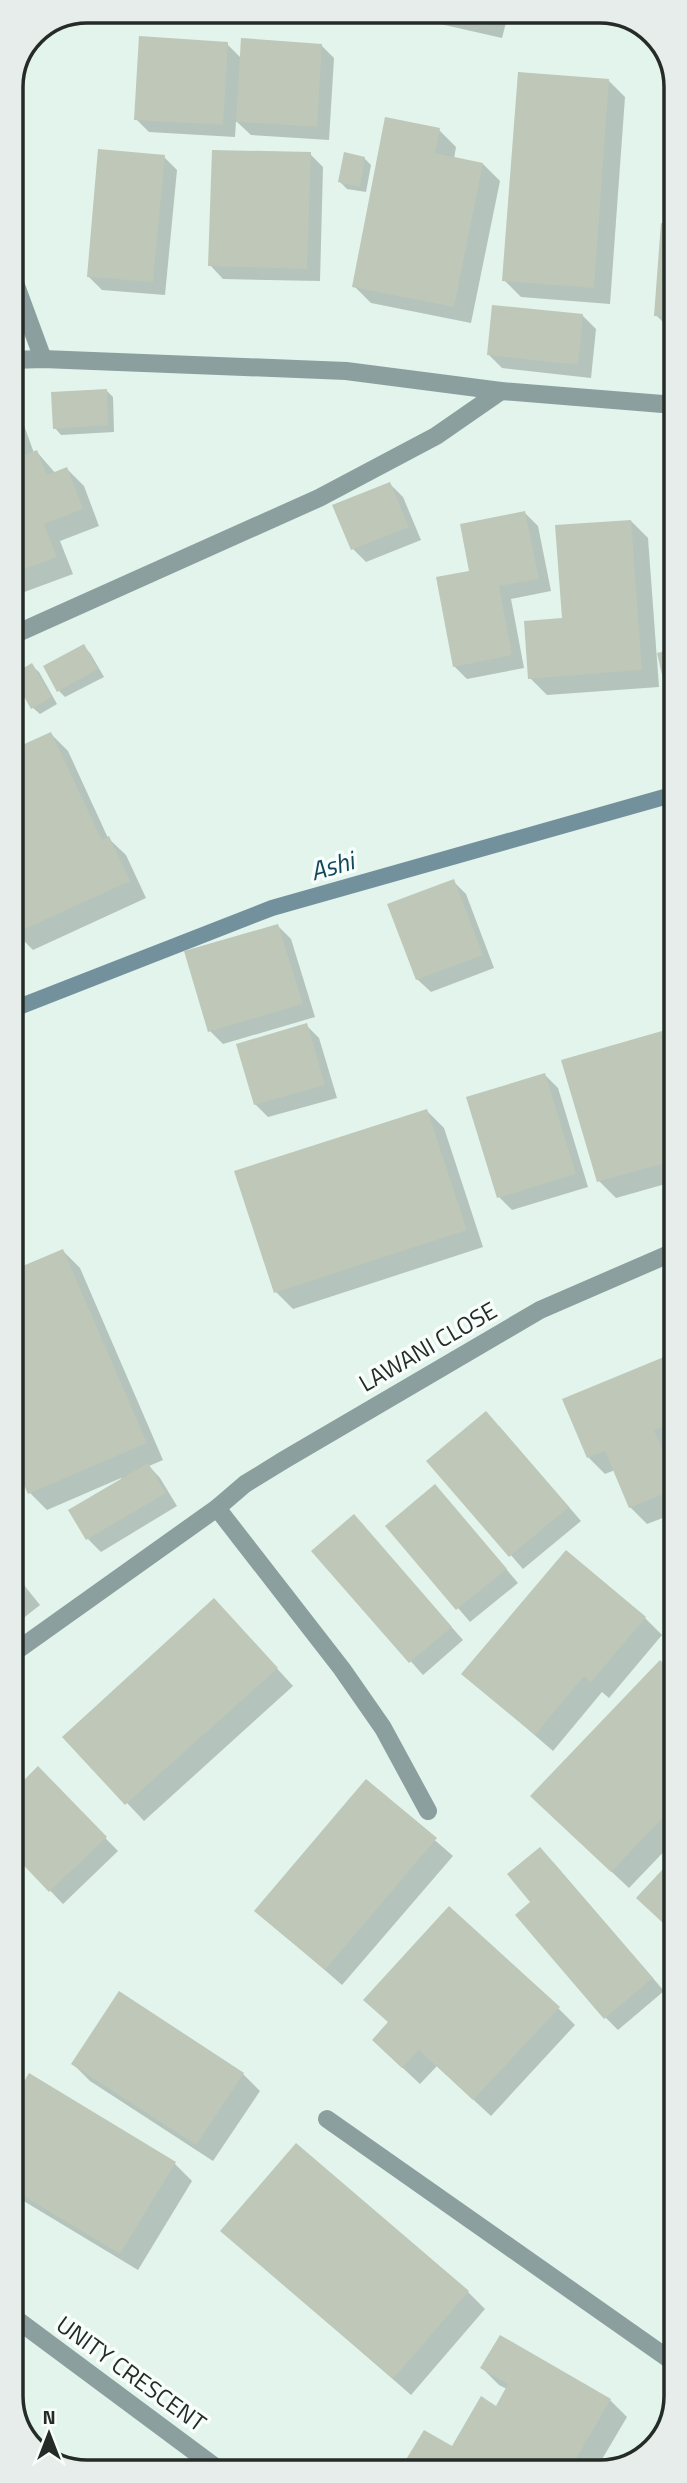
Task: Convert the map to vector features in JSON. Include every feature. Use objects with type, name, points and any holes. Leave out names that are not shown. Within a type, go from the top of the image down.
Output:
[{"type":"street","points":[[23,305],[43,359]]},
{"type":"street","points":[[23,360],[346,371],[501,391],[664,404]]},
{"type":"street","points":[[23,631],[319,498],[436,436],[501,391]]},
{"type":"street","name":"LAWANI CLOSE","points":[[23,1646],[245,1484],[284,1460],[540,1310],[664,1256]]},
{"type":"street","points":[[217,1507],[342,1669],[383,1728],[428,1811]]},
{"type":"street","points":[[327,2119],[664,2355]]},
{"type":"street","name":"UNITY CRESCENT","points":[[23,2324],[206,2460]]},
{"type":"building","points":[[139,36],[228,42],[223,125],[134,120]]},
{"type":"building","points":[[241,38],[322,44],[317,127],[236,122]]},
{"type":"building","points":[[518,72],[609,79],[594,288],[502,281]]},
{"type":"building","points":[[385,117],[440,128],[435,153],[483,163],[454,307],[352,287]]},
{"type":"building","points":[[98,149],[165,155],[153,282],[87,277]]},
{"type":"building","points":[[212,150],[311,152],[307,269],[208,266]]},
{"type":"building","points":[[344,152],[365,157],[360,187],[338,182]]},
{"type":"building","points":[[661,223],[664,223],[664,317],[654,316]]},
{"type":"building","points":[[492,305],[583,314],[578,365],[487,355]]},
{"type":"building","points":[[107,389],[108,425],[53,429],[51,392]]},
{"type":"building","points":[[23,449],[25,455],[37,450],[47,475],[67,467],[83,509],[44,524],[57,557],[23,570]]},
{"type":"building","points":[[390,482],[409,527],[351,550],[332,505]]},
{"type":"building","points":[[525,511],[539,579],[499,586],[512,655],[453,667],[436,577],[469,571],[460,524]]},
{"type":"building","points":[[631,520],[642,670],[528,679],[524,621],[562,618],[555,525]]},
{"type":"building","points":[[84,644],[98,669],[57,692],[43,666]]},
{"type":"building","points":[[664,651],[664,683],[657,653]]},
{"type":"building","points":[[32,663],[52,697],[31,709],[23,695],[23,668]]},
{"type":"building","points":[[51,732],[102,840],[109,836],[130,881],[23,930],[23,745]]},
{"type":"building","points":[[454,879],[483,955],[416,980],[387,904]]},
{"type":"building","points":[[278,924],[303,1004],[208,1032],[184,951]]},
{"type":"building","points":[[307,1023],[325,1085],[254,1105],[236,1044]]},
{"type":"building","points":[[664,1030],[664,1163],[597,1182],[561,1060]]},
{"type":"building","points":[[545,1073],[576,1174],[497,1198],[466,1097]]},
{"type":"building","points":[[427,1109],[467,1230],[274,1293],[234,1171]]},
{"type":"building","points":[[63,1249],[147,1443],[28,1494],[23,1483],[23,1266]]},
{"type":"building","points":[[664,1357],[664,1426],[654,1430],[664,1454],[664,1494],[629,1508],[605,1451],[587,1458],[562,1399]]},
{"type":"building","points":[[486,1411],[569,1507],[509,1557],[426,1461]]},
{"type":"building","points":[[148,1463],[166,1493],[86,1540],[68,1510]]},
{"type":"building","points":[[435,1484],[507,1569],[456,1610],[385,1526]]},
{"type":"building","points":[[354,1514],[452,1627],[409,1663],[311,1551]]},
{"type":"building","points":[[566,1550],[646,1617],[591,1682],[584,1676],[535,1735],[461,1674]]},
{"type":"building","points":[[214,1598],[278,1668],[125,1805],[62,1737]]},
{"type":"building","points":[[660,1660],[664,1664],[664,1817],[611,1872],[530,1796]]},
{"type":"building","points":[[38,1766],[107,1837],[49,1892],[23,1865],[23,1781]]},
{"type":"building","points":[[366,1779],[437,1838],[325,1970],[254,1911]]},
{"type":"building","points":[[540,1847],[653,1978],[604,2019],[515,1915],[530,1902],[507,1874]]},
{"type":"building","points":[[664,1868],[664,1924],[636,1898]]},
{"type":"building","points":[[449,1906],[560,2007],[473,2100],[419,2050],[402,2068],[372,2040],[388,2022],[363,2000]]},
{"type":"building","points":[[119,1991],[244,2073],[196,2145],[71,2064]]},
{"type":"building","points":[[29,2073],[176,2162],[120,2254],[23,2196],[23,2083]]},
{"type":"building","points":[[296,2143],[469,2291],[393,2379],[220,2231]]},
{"type":"building","points":[[500,2335],[611,2399],[575,2460],[406,2460],[424,2430],[452,2446],[481,2396],[496,2406],[508,2384],[480,2368]]},
{"type":"waterway","name":"Ashi","points":[[23,1005],[272,908],[664,797]]}]
